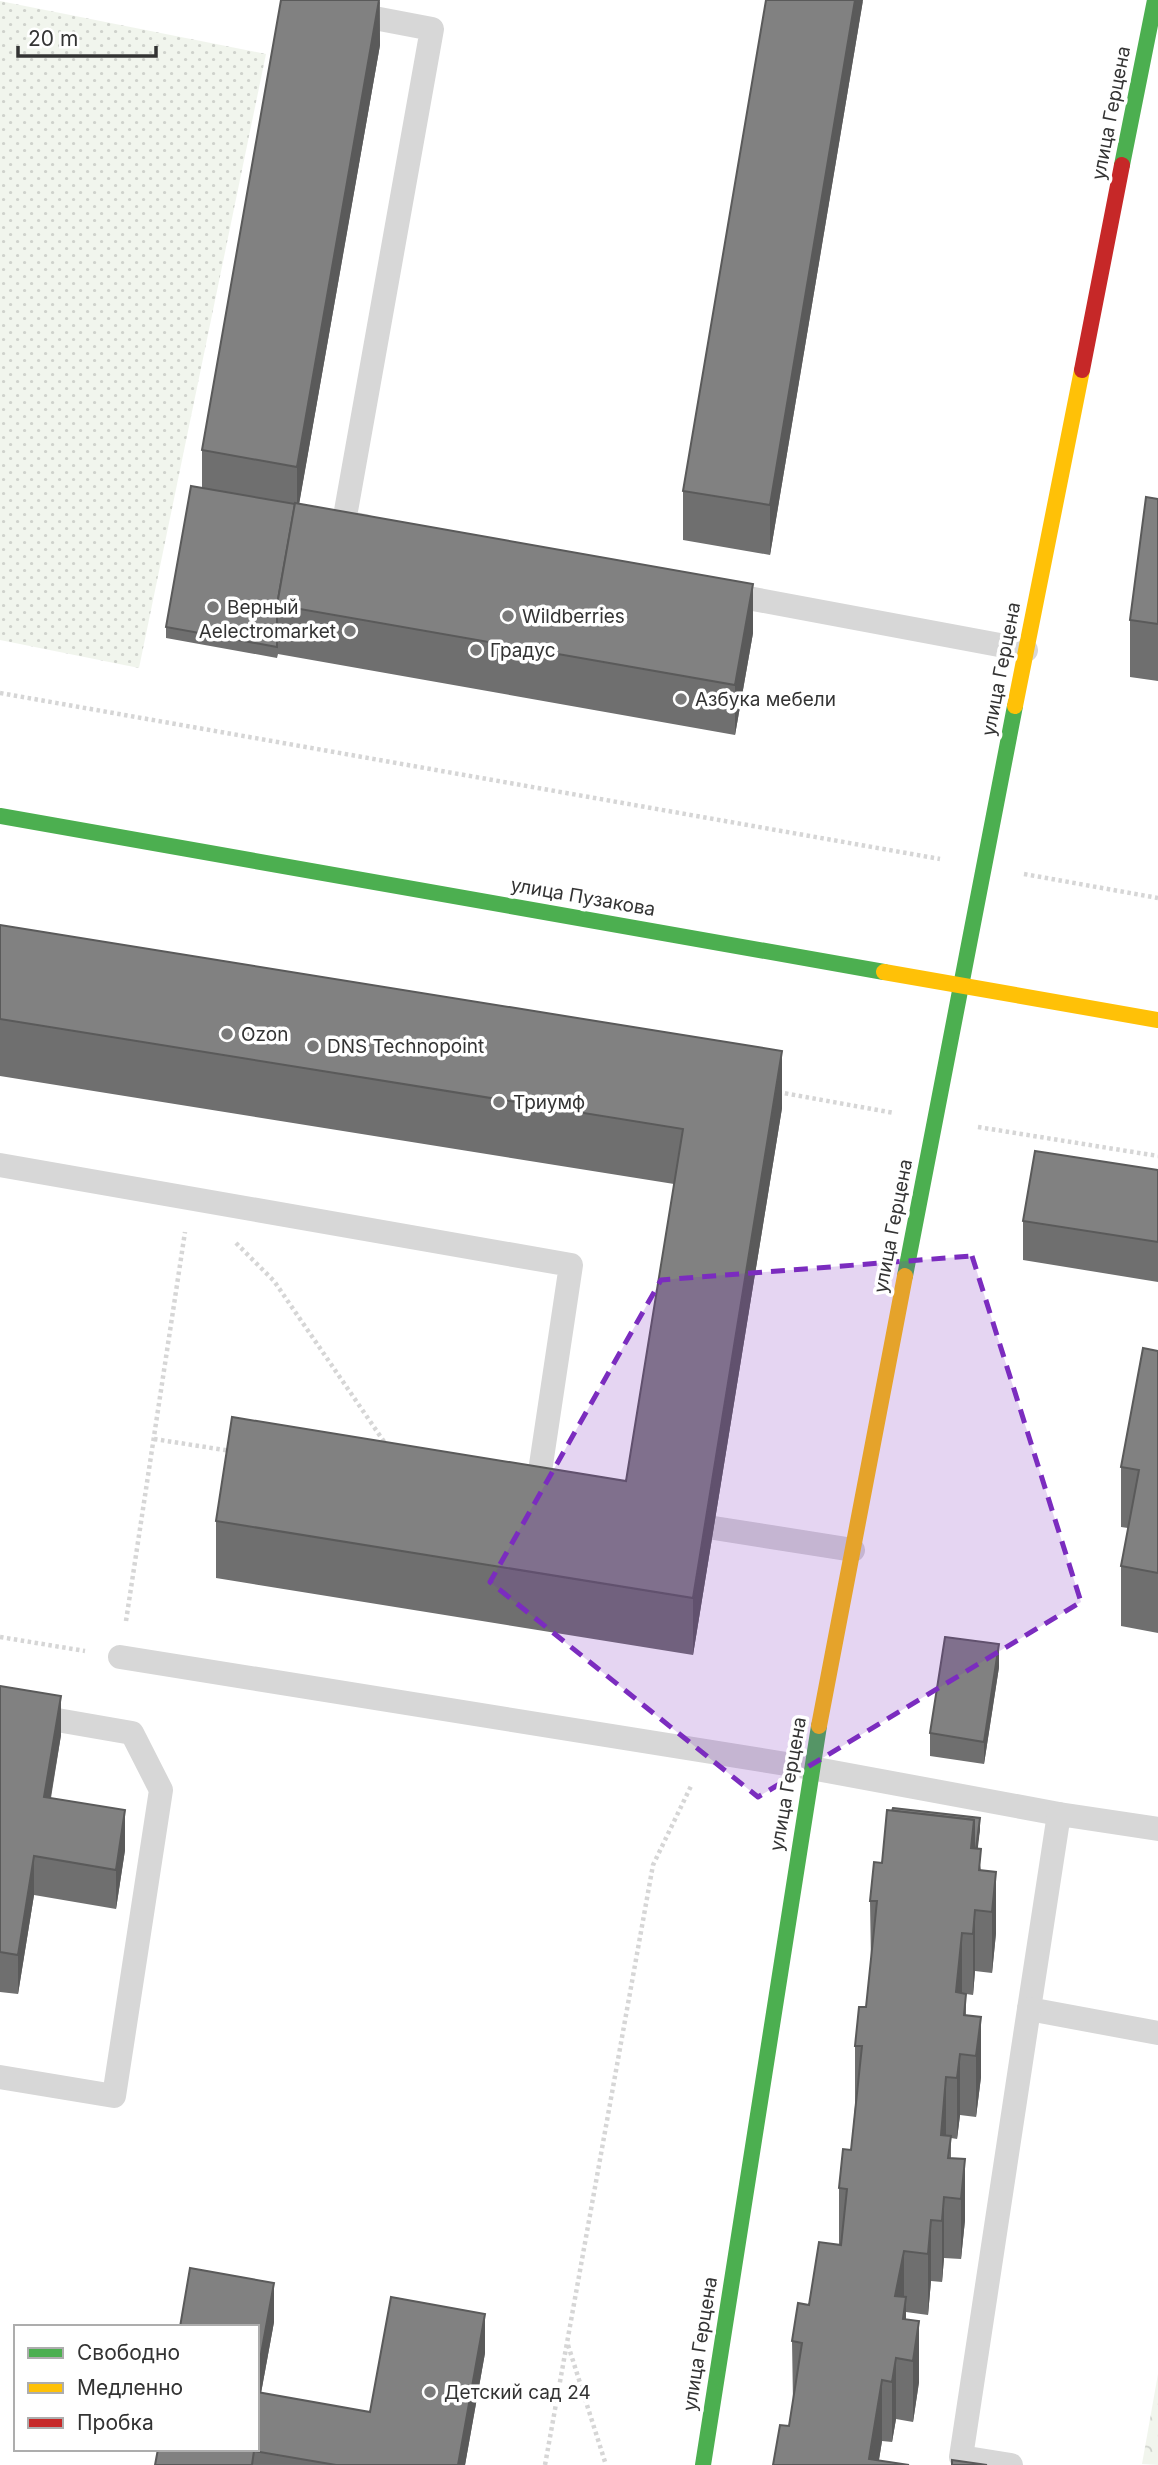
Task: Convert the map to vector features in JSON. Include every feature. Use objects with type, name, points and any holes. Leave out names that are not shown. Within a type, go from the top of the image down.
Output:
[{"type":"street","name":"улица Герцена","points":[[703,2465],[811,1769],[960,985],[1155,0]]},
{"type":"street","name":"улица Пузакова","points":[[0,816],[1158,1020]]},
{"type":"lane","points":[[329,10],[432,29],[344,522],[384,529]]},
{"type":"lane","points":[[696,588],[1026,650]]},
{"type":"lane","points":[[0,1165],[571,1265],[536,1499],[563,1503]]},
{"type":"lane","points":[[714,1528],[853,1550]]},
{"type":"lane","points":[[121,1657],[811,1769],[1158,1829]]},
{"type":"lane","points":[[0,1710],[132,1733],[161,1790],[114,2096],[0,2077]]},
{"type":"lane","points":[[1011,2465],[961,2457],[1059,1814]]},
{"type":"lane","points":[[1029,2009],[1158,2033]]},
{"type":"path","points":[[0,693],[1158,898]]},
{"type":"path","points":[[770,1090],[934,1121],[1158,1156]]},
{"type":"path","points":[[0,1637],[121,1657],[190,1199]]},
{"type":"path","points":[[190,1199],[274,1281],[395,1457]]},
{"type":"path","points":[[154,1439],[234,1451]]},
{"type":"path","points":[[545,2465],[653,1865],[707,1752]]},
{"type":"path","points":[[568,2344],[606,2465]]},
{"type":"highlighted area","points":[[972,1256],[1081,1602],[758,1797],[490,1582],[661,1280]]},
{"type":"green space","points":[[0,1],[266,54],[139,668],[0,640]]},
{"type":"green space","points":[[1158,2374],[1158,2465],[1142,2464]]},
{"type":"building","points":[[281,0],[379,0],[297,467],[202,450]]},
{"type":"building","points":[[766,0],[855,0],[770,505],[683,491]]},
{"type":"building","points":[[191,486],[295,504],[277,605],[277,647],[166,627]]},
{"type":"building","points":[[1146,497],[1158,499],[1158,624],[1130,620]]},
{"type":"building","points":[[295,503],[753,584],[735,685],[277,605]]},
{"type":"building","points":[[0,925],[782,1051],[693,1598],[216,1521],[232,1417],[626,1481],[683,1129],[0,1019]]},
{"type":"building","points":[[1035,1151],[1158,1170],[1158,1242],[1023,1221]]},
{"type":"building","points":[[1143,1348],[1158,1351],[1158,1573],[1121,1566],[1139,1470],[1121,1467]]},
{"type":"building","points":[[945,1637],[999,1644],[984,1742],[930,1733]]},
{"type":"building","points":[[0,1686],[61,1696],[44,1797],[125,1810],[116,1870],[34,1856],[18,1955],[0,1952]]},
{"type":"building","points":[[893,1808],[980,1818],[976,1849],[974,1820],[892,1811]]},
{"type":"building","points":[[887,1810],[974,1820],[971,1848],[981,1849],[979,1870],[996,1872],[992,1912],[975,1910],[973,1934],[962,1933],[956,1992],[966,1994],[964,2015],[981,2017],[976,2056],[960,2054],[957,2078],[946,2077],[941,2135],[951,2136],[948,2158],[965,2159],[961,2199],[944,2197],[942,2221],[931,2220],[928,2254],[904,2251],[895,2296],[906,2297],[903,2319],[919,2321],[913,2361],[896,2358],[892,2382],[882,2380],[869,2459],[909,2465],[773,2465],[780,2425],[789,2426],[802,2343],[792,2341],[798,2303],[809,2305],[819,2242],[841,2245],[847,2189],[839,2188],[843,2149],[851,2150],[862,2046],[855,2046],[859,2007],[866,2007],[877,1901],[870,1901],[874,1862],[882,1863]]},
{"type":"building","points":[[190,2268],[274,2283],[259,2365],[259,2325],[180,2325]]},
{"type":"building","name":"Детский сад 24","points":[[391,2297],[485,2314],[458,2465],[336,2465],[254,2451],[259,2451],[259,2392],[370,2412]]},
{"type":"building","name":"Детский сад 24","points":[[158,2451],[254,2451],[252,2465],[155,2465]]},
{"type":"building","points":[[952,2460],[987,2465],[952,2465]]},
{"type":"traffic: fast","points":[[1122,165],[1155,0]]},
{"type":"traffic: fast","points":[[905,1276],[1015,706]]},
{"type":"traffic: fast","points":[[0,816],[884,972]]},
{"type":"traffic: fast","points":[[703,2465],[819,1726]]},
{"type":"traffic: slow","points":[[1015,706],[1082,370]]},
{"type":"traffic: slow","points":[[884,972],[1158,1020]]},
{"type":"traffic: slow","points":[[819,1726],[905,1276]]},
{"type":"traffic: jam","points":[[1082,370],[1122,165]]},
{"type":"place","name":"Верный","points":[[213,607]]},
{"type":"place","name":"Wildberries","points":[[508,616]]},
{"type":"place","name":"Aelectromarket","points":[[350,631]]},
{"type":"place","name":"Градус","points":[[476,650]]},
{"type":"place","name":"Азбука мебели","points":[[681,699]]},
{"type":"place","name":"Ozon","points":[[227,1034]]},
{"type":"place","name":"DNS Technopoint","points":[[313,1046]]},
{"type":"place","name":"Триумф","points":[[499,1102]]},
{"type":"place","name":"Детский сад 24","points":[[430,2392]]}]
